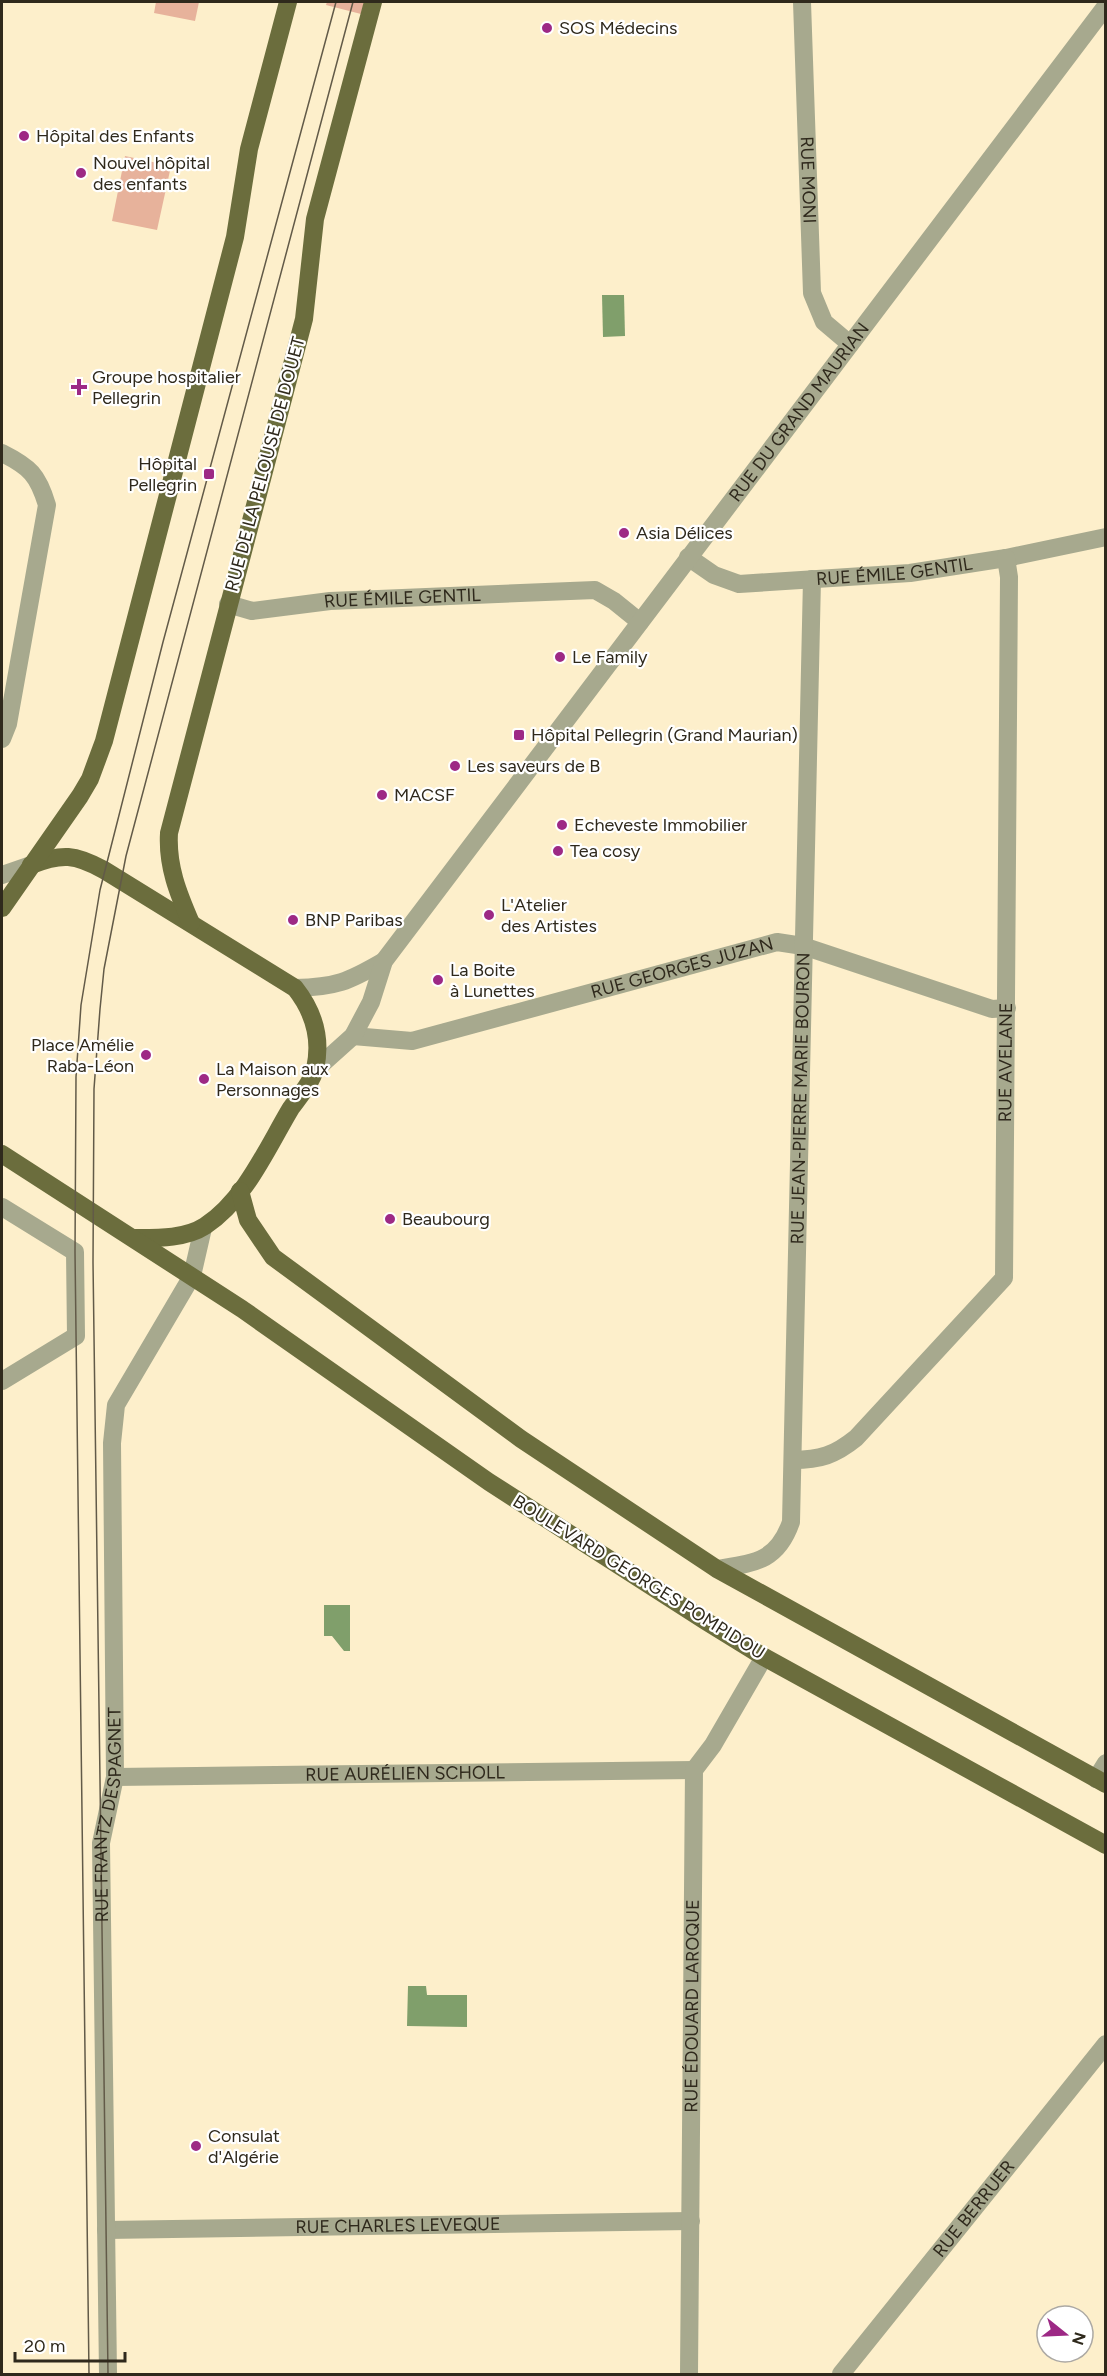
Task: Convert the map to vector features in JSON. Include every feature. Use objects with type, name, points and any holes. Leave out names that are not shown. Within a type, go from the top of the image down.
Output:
[{"type":"main road","points":[[2,908],[85,788],[104,741],[225,276],[242,202],[258,109],[288,2]]},
{"type":"main road","name":"RUE DE LA PELOUSE DE DOUET","points":[[191,923],[175,888],[168,850],[169,833],[304,319],[315,219],[373,2]]},
{"type":"main road","points":[[31,865],[63,855],[83,858],[295,988],[308,1005],[314,1019],[318,1040],[315,1071],[240,1191],[222,1213],[203,1228],[166,1239],[133,1238]]},
{"type":"main road","points":[[2,1154],[192,1276]]},
{"type":"main road","points":[[240,1191],[248,1220],[273,1257],[521,1439],[717,1569],[1102,1775]]},
{"type":"main road","name":"BOULEVARD GEORGES POMPIDOU","points":[[192,1276],[489,1482],[764,1657],[1106,1845]]},
{"type":"street","name":"RUE MONI","points":[[801,2],[812,293],[825,322],[850,344]]},
{"type":"street","name":"RUE DU GRAND MAURIAN","points":[[315,1071],[353,1036],[371,1002],[384,961],[1106,6]]},
{"type":"street","points":[[2,453],[22,463],[39,480],[47,506],[8,724],[2,739]]},
{"type":"street","name":"RUE ÉMILE GENTIL","points":[[688,557],[714,576],[740,584],[910,573],[1006,558],[1106,537]]},
{"type":"street","name":"RUE AVELANE","points":[[793,1460],[817,1460],[838,1453],[856,1438],[1004,1278],[1009,577],[1006,558]]},
{"type":"street","name":"RUE JEAN-PIERRE MARIE BOURON","points":[[717,1569],[755,1563],[778,1547],[790,1522],[812,579]]},
{"type":"street","name":"RUE ÉMILE GENTIL","points":[[228,604],[252,611],[330,601],[595,590],[614,601],[640,622]]},
{"type":"street","points":[[2,875],[31,865]]},
{"type":"street","name":"RUE GEORGES JUZAN","points":[[353,1036],[412,1041],[777,942],[803,946],[992,1009],[1007,1008]]},
{"type":"street","name":"RUE DU GRAND MAURIAN","points":[[295,988],[328,987],[348,982],[384,961]]},
{"type":"street","points":[[2,1207],[75,1252],[76,1336],[2,1381]]},
{"type":"street","name":"RUE FRANTZ DESPAGNET","points":[[108,2374],[102,1843],[116,1777],[112,1443],[116,1405],[192,1276],[203,1228]]},
{"type":"street","points":[[694,1770],[713,1745],[764,1657]]},
{"type":"street","name":"RUE AURÉLIEN SCHOLL","points":[[116,1777],[694,1770]]},
{"type":"street","name":"RUE ÉDOUARD LAROQUE","points":[[689,2374],[694,1770]]},
{"type":"street","name":"RUE BERRUER","points":[[841,2374],[1106,2044]]},
{"type":"street","name":"RUE CHARLES LEVEQUE","points":[[106,2230],[691,2221]]},
{"type":"shaded area","points":[[156,2],[199,2],[195,21],[154,13]]},
{"type":"shaded area","points":[[327,2],[364,2],[361,14],[326,5]]},
{"type":"shaded area","points":[[125,156],[171,166],[157,230],[112,221]]},
{"type":"shaded area","points":[[602,295],[624,295],[625,336],[603,337]]},
{"type":"shaded area","points":[[324,1605],[350,1605],[350,1651],[344,1651],[332,1636],[324,1636]]},
{"type":"shaded area","points":[[408,1986],[426,1986],[427,1995],[467,1995],[467,2027],[407,2026]]},
{"type":"tram line","points":[[89,2374],[75,1252],[76,1077],[81,1005],[100,890],[163,642],[336,2]]},
{"type":"tram line","points":[[108,2374],[93,1262],[94,1089],[104,969],[126,856],[353,2]]},
{"type":"place","name":"SOS Médecins","points":[[547,28]]},
{"type":"place","name":"Hôpital des Enfants","points":[[24,136]]},
{"type":"place","name":"Nouvel hôpital des enfants","points":[[81,173]]},
{"type":"place","name":"Groupe hospitalier Pellegrin","points":[[79,387]]},
{"type":"place","name":"Hôpital Pellegrin","points":[[209,474]]},
{"type":"place","name":"Asia Délices","points":[[624,533]]},
{"type":"place","name":"Le Family","points":[[560,657]]},
{"type":"place","name":"Hôpital Pellegrin (Grand Maurian)","points":[[519,735]]},
{"type":"place","name":"Les saveurs de B","points":[[455,766]]},
{"type":"place","name":"MACSF","points":[[382,795]]},
{"type":"place","name":"Echeveste Immobilier","points":[[562,825]]},
{"type":"place","name":"Tea cosy","points":[[558,851]]},
{"type":"place","name":"L'Atelier des Artistes","points":[[489,915]]},
{"type":"place","name":"BNP Paribas","points":[[293,920]]},
{"type":"place","name":"La Boite à Lunettes","points":[[438,980]]},
{"type":"place","name":"Place Amélie Raba-Léon","points":[[146,1055]]},
{"type":"place","name":"La Maison aux Personnages","points":[[204,1079]]},
{"type":"place","name":"Beaubourg","points":[[390,1219]]},
{"type":"place","name":"Consulat d'Algérie","points":[[196,2146]]}]
